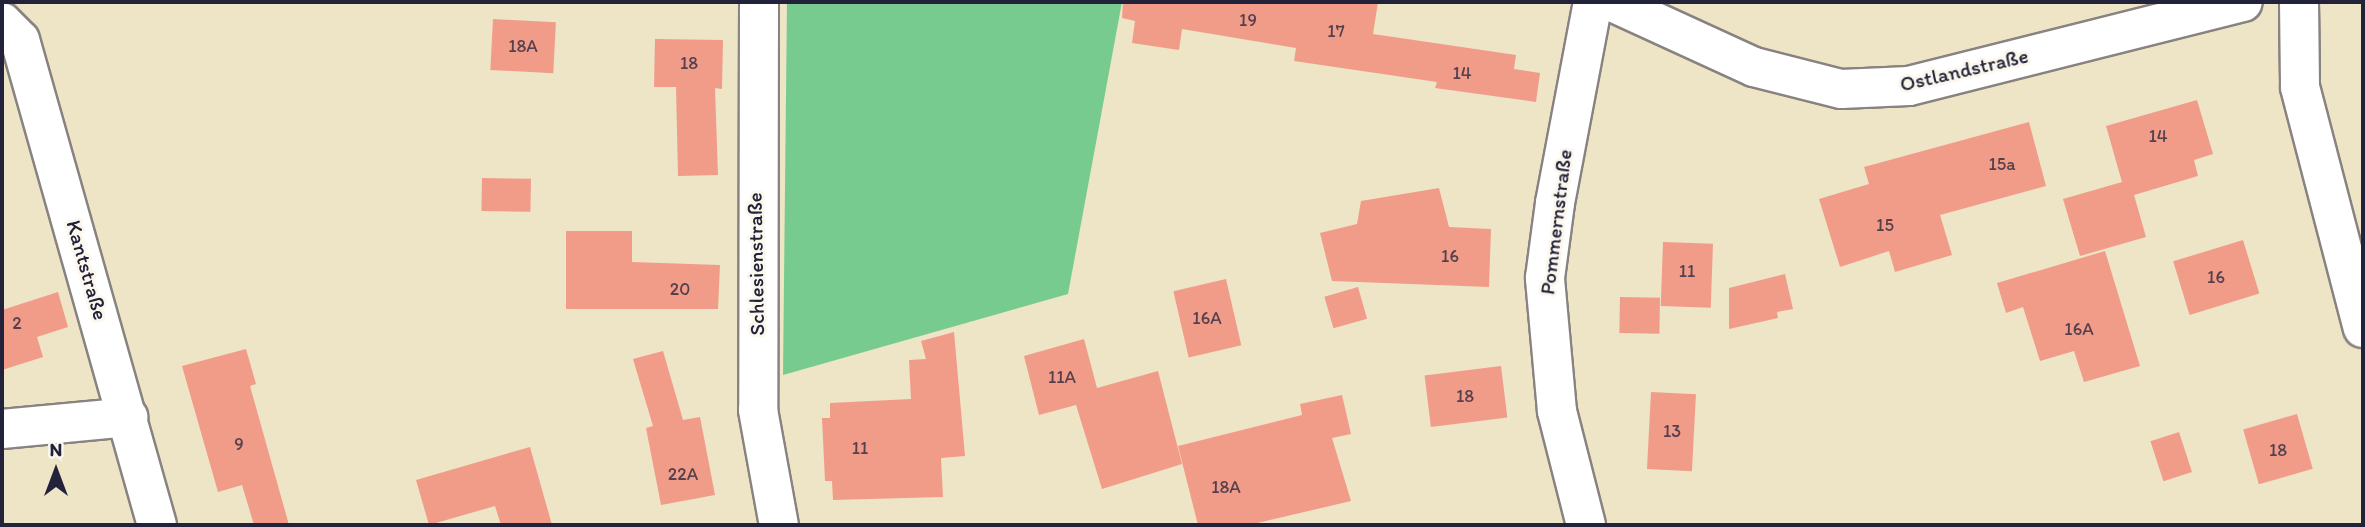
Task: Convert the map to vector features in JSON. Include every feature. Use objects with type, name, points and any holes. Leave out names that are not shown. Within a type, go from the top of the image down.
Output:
[{"type":"street","name":"Schlesienstraße","points":[[759,2],[758,410],[779,525]]},
{"type":"street","name":"Pommernstraße","points":[[1586,525],[1557,411],[1545,278],[1593,2]]},
{"type":"street","name":"Ostlandstraße","points":[[1612,2],[1754,67],[1841,89],[1909,86],[2243,2]]},
{"type":"street","points":[[2299,2],[2300,87],[2363,328]]},
{"type":"street","name":"Kantstraße","points":[[2,22],[20,40],[157,525]]},
{"type":"street","points":[[2,429],[128,417]]},
{"type":"green space","points":[[787,2],[1122,2],[1068,294],[783,375]]},
{"type":"building","points":[[1123,2],[1378,2],[1373,34],[1516,55],[1514,69],[1540,73],[1536,102],[1435,88],[1437,82],[1294,61],[1296,48],[1182,29],[1179,50],[1132,43],[1135,21],[1122,18]]},
{"type":"building","points":[[493,19],[556,22],[553,73],[490,70]]},
{"type":"building","points":[[655,39],[723,40],[722,89],[715,88],[718,175],[678,176],[676,87],[654,87]]},
{"type":"building","points":[[2197,100],[2213,154],[2194,160],[2198,176],[2134,195],[2146,237],[2080,256],[2063,199],[2122,182],[2106,126]]},
{"type":"building","points":[[2029,122],[2046,186],[1940,215],[1952,255],[1895,272],[1889,251],[1840,267],[1819,199],[1869,184],[1864,167]]},
{"type":"building","points":[[482,178],[531,179],[530,212],[481,211]]},
{"type":"building","points":[[1439,188],[1449,227],[1491,229],[1489,287],[1332,281],[1320,233],[1357,224],[1361,201]]},
{"type":"building","points":[[566,231],[632,231],[632,262],[720,265],[718,309],[566,309]]},
{"type":"building","points":[[2243,240],[2259,294],[2190,315],[2173,261]]},
{"type":"building","points":[[1663,242],[1713,244],[1711,308],[1661,306]]},
{"type":"building","points":[[2105,251],[2140,366],[2084,382],[2074,351],[2040,361],[2023,307],[2006,313],[1997,283]]},
{"type":"building","points":[[1785,274],[1793,309],[1777,312],[1778,318],[1729,329],[1729,288]]},
{"type":"building","points":[[1226,279],[1241,345],[1189,357],[1173,291]]},
{"type":"building","points":[[1358,287],[1367,319],[1333,328],[1324,297]]},
{"type":"building","points":[[58,292],[68,327],[37,337],[43,357],[2,370],[2,310]]},
{"type":"building","points":[[1620,297],[1660,298],[1659,334],[1619,333]]},
{"type":"building","points":[[954,332],[965,456],[941,458],[943,497],[833,500],[832,481],[825,481],[822,418],[830,418],[830,403],[911,399],[909,360],[926,359],[921,341]]},
{"type":"building","points":[[1084,339],[1097,388],[1158,371],[1182,464],[1102,489],[1076,405],[1039,415],[1024,356]]},
{"type":"building","points":[[246,349],[256,384],[250,386],[289,525],[254,525],[242,485],[218,492],[182,366]]},
{"type":"building","points":[[663,351],[683,420],[700,417],[715,495],[661,505],[646,428],[653,426],[633,359]]},
{"type":"building","points":[[1501,366],[1507,418],[1431,427],[1425,375]]},
{"type":"building","points":[[1651,392],[1696,394],[1692,471],[1647,469]]},
{"type":"building","points":[[1342,395],[1351,434],[1332,438],[1351,501],[1249,525],[1198,525],[1178,446],[1302,415],[1300,404]]},
{"type":"building","points":[[2297,414],[2313,469],[2259,484],[2243,429]]},
{"type":"building","points":[[2179,432],[2192,472],[2163,481],[2150,441]]},
{"type":"building","points":[[530,447],[552,525],[501,525],[495,506],[429,525],[416,480]]}]
